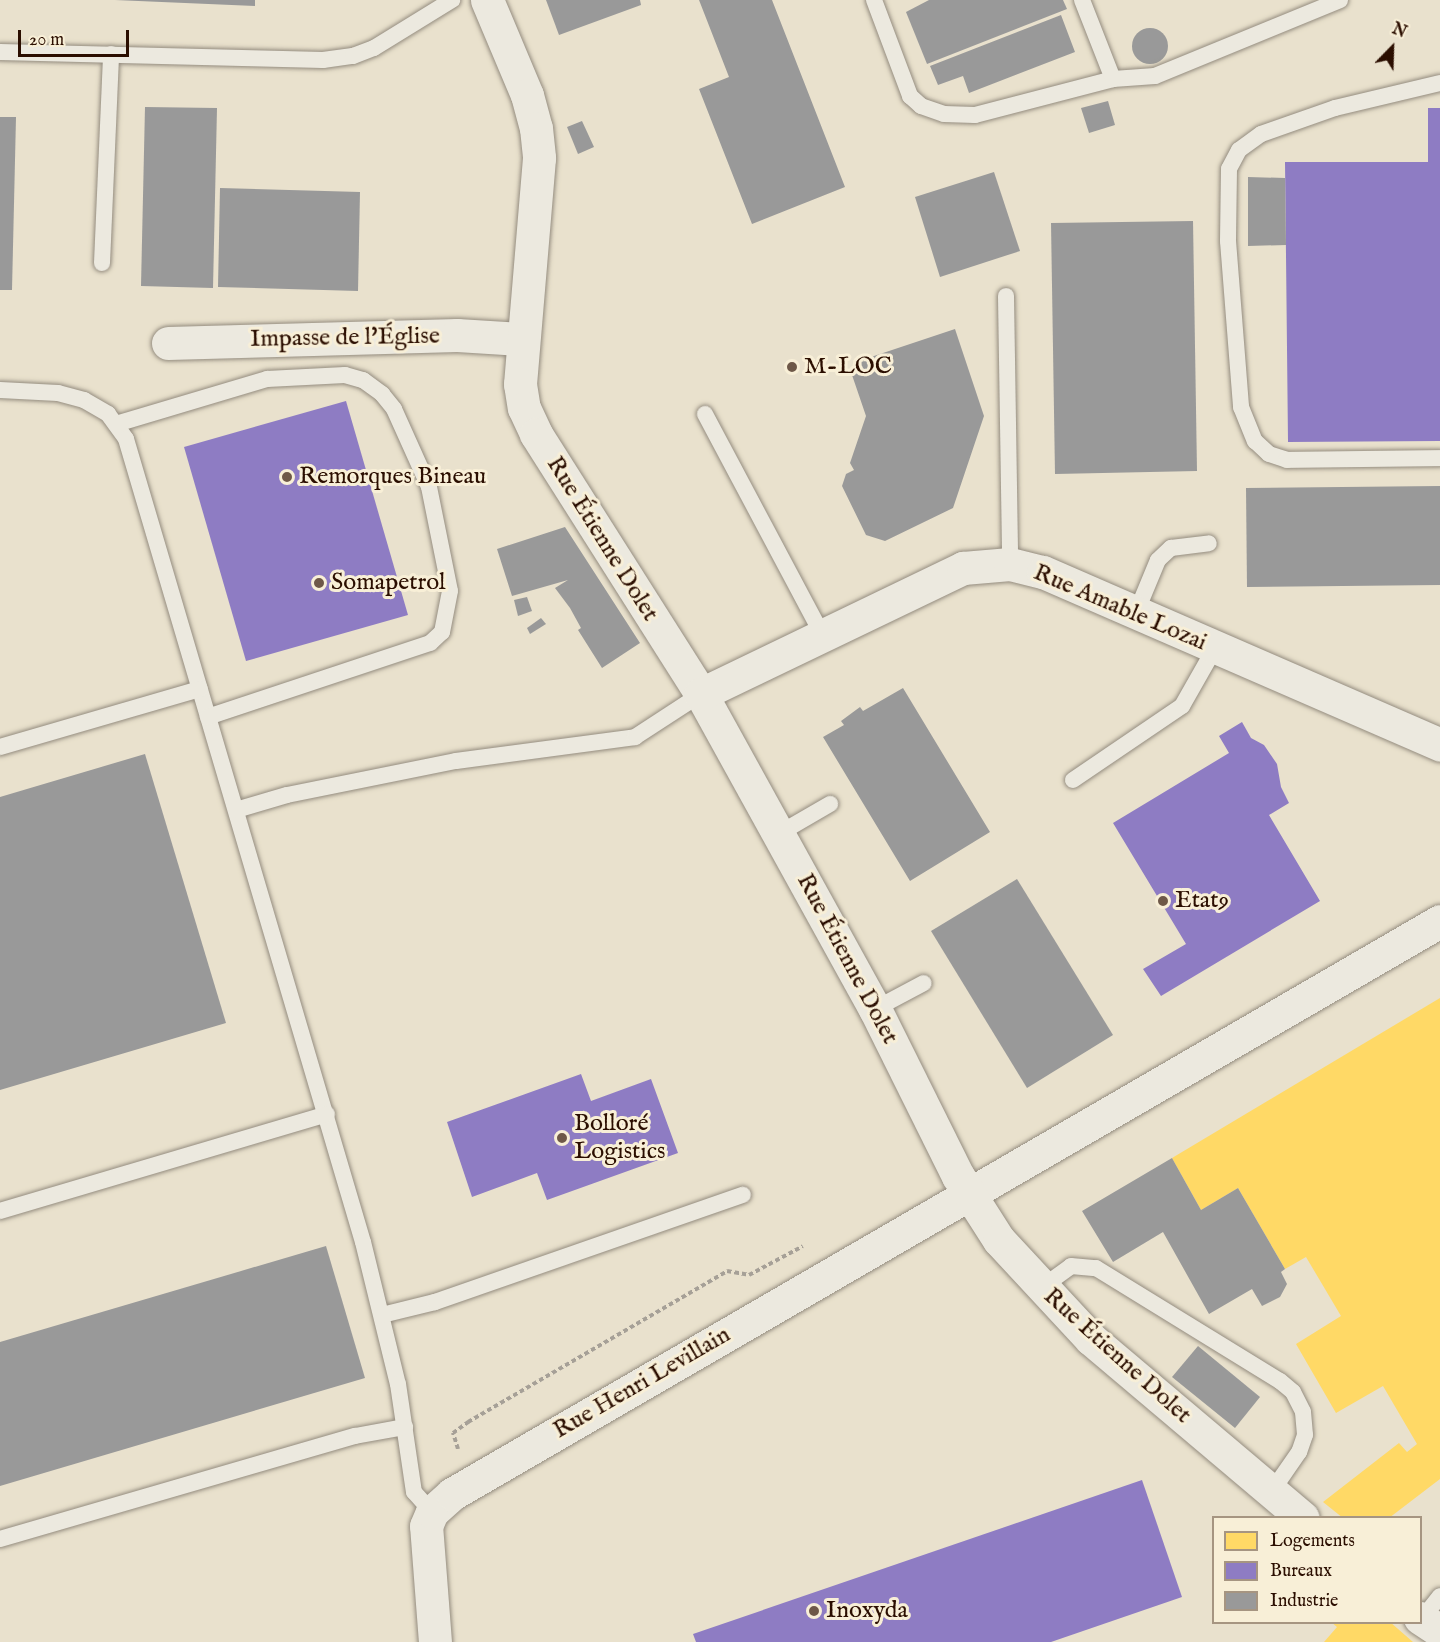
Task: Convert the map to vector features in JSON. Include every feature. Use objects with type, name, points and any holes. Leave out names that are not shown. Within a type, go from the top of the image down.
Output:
[{"type":"street","name":"Rue Étienne Dolet","points":[[487,0],[527,95],[536,128],[538,158],[523,327],[524,408],[536,434],[700,694],[780,833],[875,1009],[969,1193],[999,1240],[1041,1288],[1091,1339],[1301,1516]]},
{"type":"street","name":"Impasse de l'Église","points":[[168,343],[457,335],[523,327]]},
{"type":"street","name":"Rue Amable Lozai","points":[[700,694],[963,568],[1010,564],[1044,572],[1440,745]]},
{"type":"street","name":"Rue Henri Levillain","points":[[432,1512],[470,1483],[1440,921]]},
{"type":"street","points":[[432,1512],[424,1546],[435,1642]]},
{"type":"lane","points":[[0,52],[323,60],[352,56],[393,37],[452,0]]},
{"type":"lane","points":[[874,0],[910,96],[921,106],[944,114],[975,116],[1113,79],[1155,76],[1340,0]]},
{"type":"lane","points":[[1082,0],[1113,79]]},
{"type":"lane","points":[[102,263],[111,54]]},
{"type":"lane","points":[[1440,83],[1335,108],[1262,134],[1239,150],[1229,169],[1228,241],[1241,406],[1255,441],[1269,454],[1287,460],[1440,458]]},
{"type":"lane","points":[[1006,296],[1010,564]]},
{"type":"lane","points":[[116,424],[267,379],[345,375],[363,380],[382,394],[394,409],[429,487],[450,591],[442,632],[430,643],[208,717]]},
{"type":"lane","points":[[0,390],[58,393],[84,400],[116,424],[126,439],[327,1114],[382,1315],[405,1428],[414,1492],[432,1512]]},
{"type":"lane","points":[[705,414],[822,634]]},
{"type":"lane","points":[[1136,613],[1158,560],[1171,548],[1209,543]]},
{"type":"lane","points":[[1073,780],[1182,706],[1215,648]]},
{"type":"lane","points":[[0,747],[200,689]]},
{"type":"lane","points":[[236,810],[287,795],[456,761],[635,737],[700,694]]},
{"type":"lane","points":[[780,833],[830,804]]},
{"type":"lane","points":[[875,1009],[924,983]]},
{"type":"lane","points":[[0,1211],[327,1114]]},
{"type":"lane","points":[[382,1315],[435,1302],[744,1195]]},
{"type":"lane","points":[[1041,1288],[1071,1266],[1096,1268],[1280,1381],[1293,1392],[1303,1412],[1305,1435],[1299,1452],[1272,1491]]},
{"type":"lane","points":[[0,1539],[355,1436],[405,1428]]},
{"type":"path","points":[[470,1483],[453,1433],[468,1422],[727,1271],[749,1275],[812,1241]]},
{"type":"building: Logements","points":[[1440,998],[1440,1479],[1392,1516],[1340,1516],[1323,1502],[1399,1443],[1407,1452],[1417,1444],[1383,1386],[1336,1413],[1296,1344],[1341,1316],[1306,1257],[1285,1269],[1238,1188],[1201,1210],[1172,1158]]},
{"type":"building: Logements","points":[[1333,1624],[1392,1624],[1413,1642],[1324,1642],[1337,1627]]},
{"type":"building: Bureaux","points":[[1428,108],[1440,108],[1440,441],[1288,442],[1285,162],[1428,162]]},
{"type":"building: Bureaux","points":[[346,401],[408,615],[246,661],[184,447]]},
{"type":"building: Bureaux","points":[[1242,722],[1251,738],[1264,745],[1277,764],[1281,787],[1289,803],[1269,815],[1320,901],[1161,996],[1143,969],[1186,944],[1113,823],[1229,753],[1219,736]]},
{"type":"building: Bureaux","name":"Bolloré Logistics","points":[[581,1074],[591,1101],[651,1079],[678,1153],[547,1200],[537,1173],[472,1197],[447,1122]]},
{"type":"building: Bureaux","points":[[1142,1480],[1182,1597],[1051,1642],[696,1642],[693,1634]]},
{"type":"building: Industrie","points":[[115,0],[255,0],[255,6]]},
{"type":"building: Industrie","points":[[546,0],[640,0],[641,5],[559,35]]},
{"type":"building: Industrie","points":[[699,0],[772,0],[845,187],[752,224],[699,89],[729,77]]},
{"type":"building: Industrie","points":[[929,0],[1063,0],[1067,9],[927,64],[906,12]]},
{"type":"building: Industrie","points":[[1061,15],[1075,52],[969,93],[963,76],[938,85],[930,66]]},
{"type":"building: Industrie","points":[[1150,28],[1163,33],[1168,46],[1163,59],[1150,64],[1137,59],[1132,46],[1137,33]]},
{"type":"building: Industrie","points":[[1108,101],[1115,125],[1089,133],[1081,108]]},
{"type":"building: Industrie","points":[[145,107],[217,108],[213,288],[141,286]]},
{"type":"building: Industrie","points":[[0,117],[16,117],[12,290],[0,290]]},
{"type":"building: Industrie","points":[[582,121],[594,147],[578,154],[567,127]]},
{"type":"building: Industrie","points":[[994,172],[1020,251],[940,277],[915,197]]},
{"type":"building: Industrie","points":[[1248,177],[1285,178],[1286,245],[1248,246]]},
{"type":"building: Industrie","points":[[220,188],[360,192],[358,291],[218,287]]},
{"type":"building: Industrie","points":[[1193,221],[1197,471],[1055,474],[1051,223]]},
{"type":"building: Industrie","points":[[955,329],[984,416],[953,508],[885,541],[866,535],[842,486],[846,474],[854,470],[850,463],[866,416],[852,375],[856,362]]},
{"type":"building: Industrie","points":[[1440,486],[1440,585],[1247,587],[1246,488]]},
{"type":"building: Industrie","points":[[565,527],[640,643],[602,668],[578,630],[581,628],[570,608],[555,588],[568,580],[512,596],[497,549]]},
{"type":"building: Industrie","points":[[527,597],[532,611],[518,616],[514,600]]},
{"type":"building: Industrie","points":[[541,618],[546,624],[530,634],[527,628]]},
{"type":"building: Industrie","points":[[903,688],[990,832],[910,881],[823,737],[844,725],[841,721],[860,707],[863,711]]},
{"type":"building: Industrie","points":[[145,754],[226,1023],[0,1090],[0,797]]},
{"type":"building: Industrie","points":[[1017,879],[1113,1035],[1027,1088],[931,931]]},
{"type":"building: Industrie","points":[[1172,1158],[1201,1210],[1238,1188],[1285,1269],[1281,1272],[1287,1284],[1280,1297],[1262,1306],[1252,1289],[1209,1314],[1163,1232],[1113,1262],[1082,1211]]},
{"type":"building: Industrie","points":[[326,1246],[365,1378],[0,1486],[0,1342]]},
{"type":"building: Industrie","points":[[1198,1346],[1260,1397],[1235,1428],[1172,1377]]},
{"type":"place","name":"M-LOC","points":[[792,367]]},
{"type":"place","name":"Remorques Bineau","points":[[287,477]]},
{"type":"place","name":"Somapetrol","points":[[319,583]]},
{"type":"place","name":"Etat9","points":[[1163,901]]},
{"type":"place","name":"Bolloré Logistics","points":[[562,1138]]},
{"type":"place","name":"Inoxyda","points":[[814,1611]]}]
